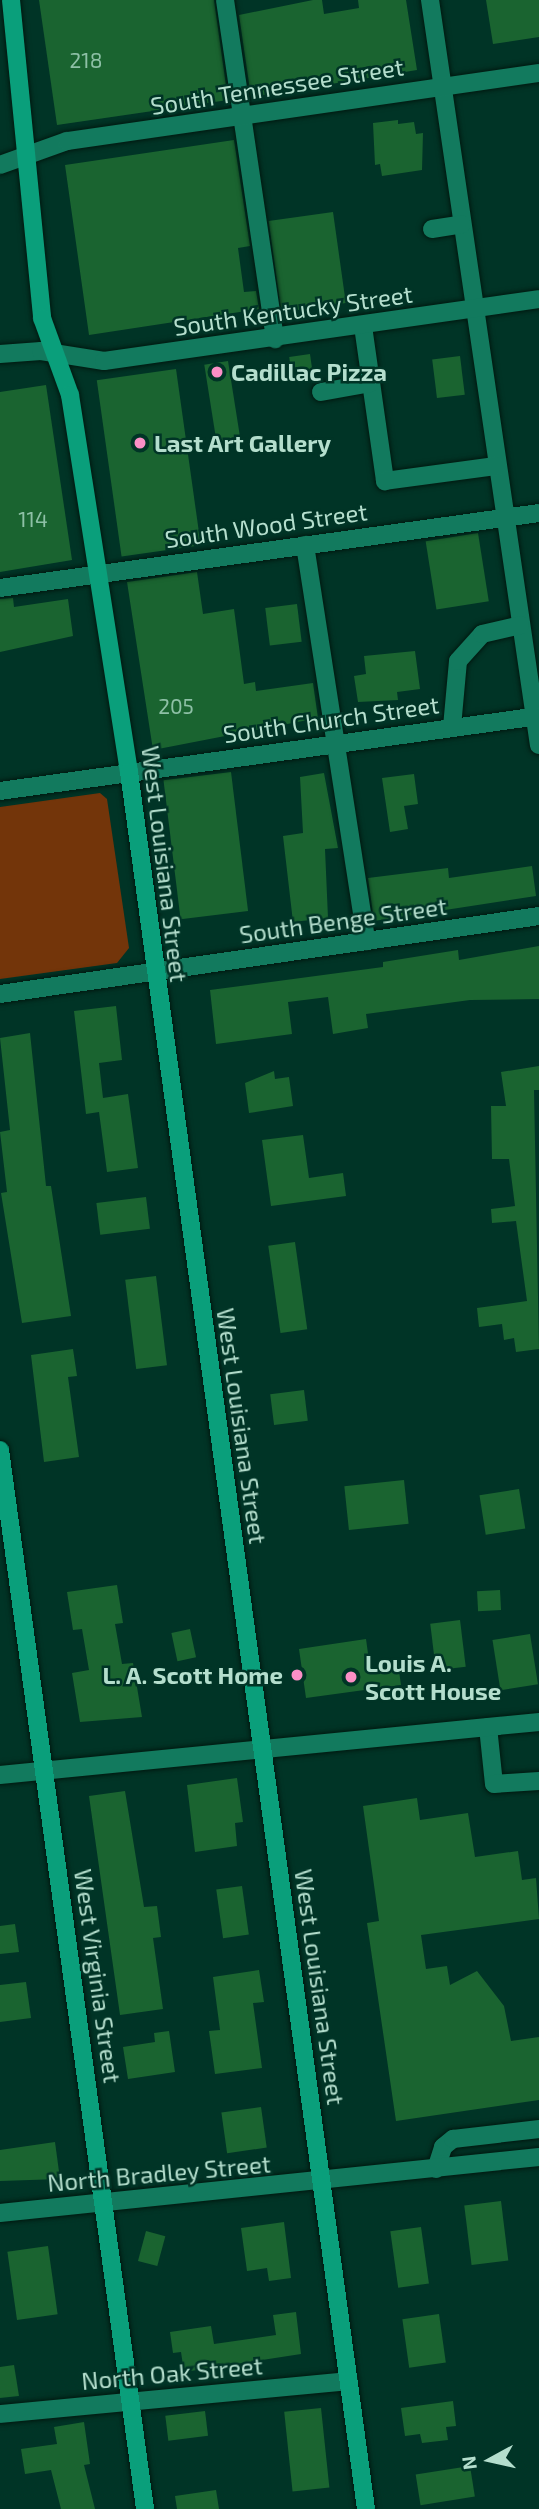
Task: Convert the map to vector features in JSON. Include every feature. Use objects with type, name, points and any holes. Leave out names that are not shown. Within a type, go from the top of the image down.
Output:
[{"type":"main road","name":"West Louisiana Street","points":[[11,0],[24,98],[26,159],[42,318],[71,395],[96,573],[129,772],[154,973],[366,2509]]},
{"type":"main road","name":"West Virginia Street","points":[[0,1450],[145,2509]]},
{"type":"street","points":[[225,0],[275,339]]},
{"type":"street","points":[[430,0],[503,516],[537,717],[539,745]]},
{"type":"street","name":"South Tennessee Street","points":[[0,165],[26,159],[47,145],[539,73]]},
{"type":"street","points":[[432,229],[462,224]]},
{"type":"street","name":"South Kentucky Street","points":[[0,354],[54,353],[82,362],[104,361],[275,339],[539,299]]},
{"type":"street","points":[[363,326],[385,481],[496,466]]},
{"type":"street","points":[[321,392],[371,383]]},
{"type":"street","name":"South Wood Street","points":[[0,588],[539,513]]},
{"type":"street","points":[[305,545],[366,941]]},
{"type":"street","points":[[452,727],[458,661],[482,634],[520,625]]},
{"type":"street","name":"South Church Street","points":[[0,791],[537,717]]},
{"type":"street","name":"South Benge Street","points":[[0,994],[539,916]]},
{"type":"street","points":[[0,1776],[539,1722]]},
{"type":"street","points":[[488,1727],[494,1784],[539,1781]]},
{"type":"street","points":[[436,2169],[443,2147],[453,2139],[539,2129]]},
{"type":"street","name":"North Bradley Street","points":[[0,2213],[322,2182],[539,2157]]},
{"type":"street","name":"North Oak Street","points":[[0,2414],[348,2381]]},
{"type":"shaded area","points":[[100,793],[107,799],[129,948],[117,963],[0,979],[0,807]]},
{"type":"building","points":[[39,0],[214,0],[228,100],[57,125]]},
{"type":"building","points":[[322,0],[324,14],[359,8],[358,0],[406,0],[417,70],[251,97],[239,15]]},
{"type":"building","points":[[486,0],[539,0],[539,37],[493,44]]},
{"type":"building","points":[[398,120],[398,124],[414,122],[416,134],[423,133],[422,170],[382,176],[380,164],[375,165],[373,123]]},
{"type":"building","points":[[234,140],[250,246],[238,248],[244,292],[256,291],[259,309],[89,335],[65,165]]},
{"type":"building","points":[[333,212],[346,303],[281,312],[269,221]]},
{"type":"building","points":[[310,354],[313,376],[292,379],[289,357]]},
{"type":"building","points":[[460,356],[465,395],[437,398],[432,359]]},
{"type":"building","points":[[228,361],[240,438],[216,442],[204,365]]},
{"type":"building","points":[[176,369],[201,545],[122,556],[97,380]]},
{"type":"building","points":[[46,385],[72,560],[0,572],[0,392]]},
{"type":"building","points":[[478,533],[489,601],[436,609],[426,541]]},
{"type":"building","points":[[197,572],[203,614],[234,609],[244,684],[255,682],[256,691],[313,683],[318,718],[153,750],[127,582]]},
{"type":"building","points":[[13,598],[14,607],[68,599],[73,636],[0,652],[0,599]]},
{"type":"building","points":[[297,604],[302,642],[270,646],[265,608]]},
{"type":"building","points":[[415,651],[420,689],[397,692],[398,700],[358,702],[354,676],[366,674],[364,656]]},
{"type":"building","points":[[231,772],[248,911],[181,919],[164,780]]},
{"type":"building","points":[[324,773],[338,848],[325,849],[328,918],[293,922],[283,836],[303,833],[300,777]]},
{"type":"building","points":[[414,774],[418,804],[404,806],[408,829],[390,832],[382,778]]},
{"type":"building","points":[[532,866],[536,896],[374,921],[368,878],[448,868],[449,878]]},
{"type":"building","points":[[539,946],[539,999],[470,1000],[366,1014],[368,1028],[333,1034],[328,997],[288,1002],[292,1034],[216,1044],[210,990],[383,967],[383,962],[458,950],[459,960]]},
{"type":"building","points":[[116,1006],[122,1060],[99,1063],[103,1098],[128,1094],[138,1168],[107,1172],[99,1112],[86,1114],[74,1011]]},
{"type":"building","points":[[30,1033],[46,1186],[51,1186],[71,1316],[22,1323],[1,1193],[7,1192],[0,1132],[10,1130],[0,1038]]},
{"type":"building","points":[[539,1066],[539,1090],[534,1090],[539,1349],[516,1352],[514,1338],[504,1340],[502,1324],[479,1327],[477,1308],[527,1301],[516,1221],[492,1223],[491,1209],[515,1206],[509,1159],[492,1159],[491,1106],[506,1106],[501,1072]]},
{"type":"building","points":[[274,1071],[275,1079],[289,1077],[293,1106],[249,1113],[245,1083]]},
{"type":"building","points":[[303,1135],[309,1178],[343,1173],[346,1196],[271,1206],[262,1140]]},
{"type":"building","points":[[146,1197],[150,1229],[100,1235],[96,1203]]},
{"type":"building","points":[[295,1242],[307,1329],[281,1333],[268,1246]]},
{"type":"building","points":[[156,1276],[167,1365],[136,1369],[125,1280]]},
{"type":"building","points":[[73,1349],[77,1376],[68,1377],[79,1457],[44,1462],[31,1355]]},
{"type":"building","points":[[304,1390],[308,1421],[274,1425],[270,1394]]},
{"type":"building","points":[[404,1480],[409,1524],[349,1530],[344,1486]]},
{"type":"building","points":[[519,1489],[525,1529],[486,1535],[479,1495]]},
{"type":"building","points":[[117,1585],[123,1623],[115,1624],[122,1664],[133,1663],[142,1717],[80,1722],[72,1673],[89,1670],[82,1629],[73,1630],[67,1592]]},
{"type":"building","points":[[500,1590],[501,1610],[478,1611],[477,1591]]},
{"type":"building","points":[[460,1620],[466,1667],[436,1670],[430,1624]]},
{"type":"building","points":[[190,1629],[196,1657],[177,1661],[171,1633]]},
{"type":"building","points":[[530,1634],[538,1684],[500,1690],[492,1640]]},
{"type":"building","name":"Louis A. Scott House","points":[[366,1639],[370,1668],[398,1664],[401,1685],[306,1698],[299,1649]]},
{"type":"building","points":[[237,1778],[243,1822],[235,1823],[237,1846],[195,1852],[187,1785]]},
{"type":"building","points":[[125,1791],[144,1907],[157,1906],[161,1937],[153,1938],[163,2009],[120,2015],[89,1796]]},
{"type":"building","points":[[417,1798],[420,1820],[468,1813],[475,1857],[518,1851],[522,1880],[536,1878],[539,1919],[421,1935],[426,1969],[447,1966],[450,1985],[477,1971],[504,2006],[511,2041],[539,2037],[539,2100],[396,2121],[367,1923],[379,1921],[363,1806]]},
{"type":"building","points":[[242,1886],[249,1935],[223,1938],[216,1890]]},
{"type":"building","points":[[15,1924],[19,1952],[0,1954],[0,1926]]},
{"type":"building","points":[[259,1970],[264,2002],[253,2003],[262,2068],[215,2074],[209,2031],[220,2030],[213,1977]]},
{"type":"building","points":[[26,1982],[31,2018],[0,2022],[0,1985]]},
{"type":"building","points":[[169,2031],[175,2072],[128,2079],[123,2047],[155,2042],[154,2033]]},
{"type":"building","points":[[261,2107],[267,2148],[227,2153],[221,2113]]},
{"type":"building","points":[[55,2142],[60,2179],[0,2181],[0,2150]]},
{"type":"building","points":[[501,2201],[508,2261],[472,2265],[464,2206]]},
{"type":"building","points":[[284,2222],[291,2278],[269,2281],[267,2268],[247,2271],[241,2228]]},
{"type":"building","points":[[421,2227],[429,2283],[398,2288],[390,2231]]},
{"type":"building","points":[[146,2231],[165,2236],[157,2266],[138,2261]]},
{"type":"building","points":[[48,2246],[58,2314],[17,2320],[7,2252]]},
{"type":"building","points":[[296,2312],[301,2354],[184,2372],[181,2352],[173,2353],[170,2332],[211,2326],[214,2344],[276,2335],[273,2315]]},
{"type":"building","points":[[439,2314],[446,2363],[409,2368],[402,2319]]},
{"type":"building","points":[[14,2365],[19,2396],[0,2398],[0,2367]]},
{"type":"building","points":[[453,2401],[456,2426],[446,2427],[448,2440],[422,2443],[420,2434],[405,2436],[401,2408]]},
{"type":"building","points":[[321,2408],[329,2488],[293,2491],[284,2412]]},
{"type":"building","points":[[205,2411],[208,2436],[168,2441],[165,2416]]},
{"type":"building","points":[[84,2422],[90,2464],[84,2465],[95,2509],[61,2509],[51,2470],[25,2474],[21,2449],[57,2444],[54,2427]]},
{"type":"building","points":[[470,2466],[475,2497],[421,2505],[416,2475]]},
{"type":"building","points":[[216,2490],[219,2509],[177,2509],[175,2496]]},
{"type":"place","name":"Cadillac Pizza","points":[[217,372]]},
{"type":"place","name":"Last Art Gallery","points":[[140,443]]},
{"type":"place","name":"L. A. Scott Home","points":[[297,1675]]},
{"type":"place","name":"Louis A. Scott House","points":[[351,1677]]}]
